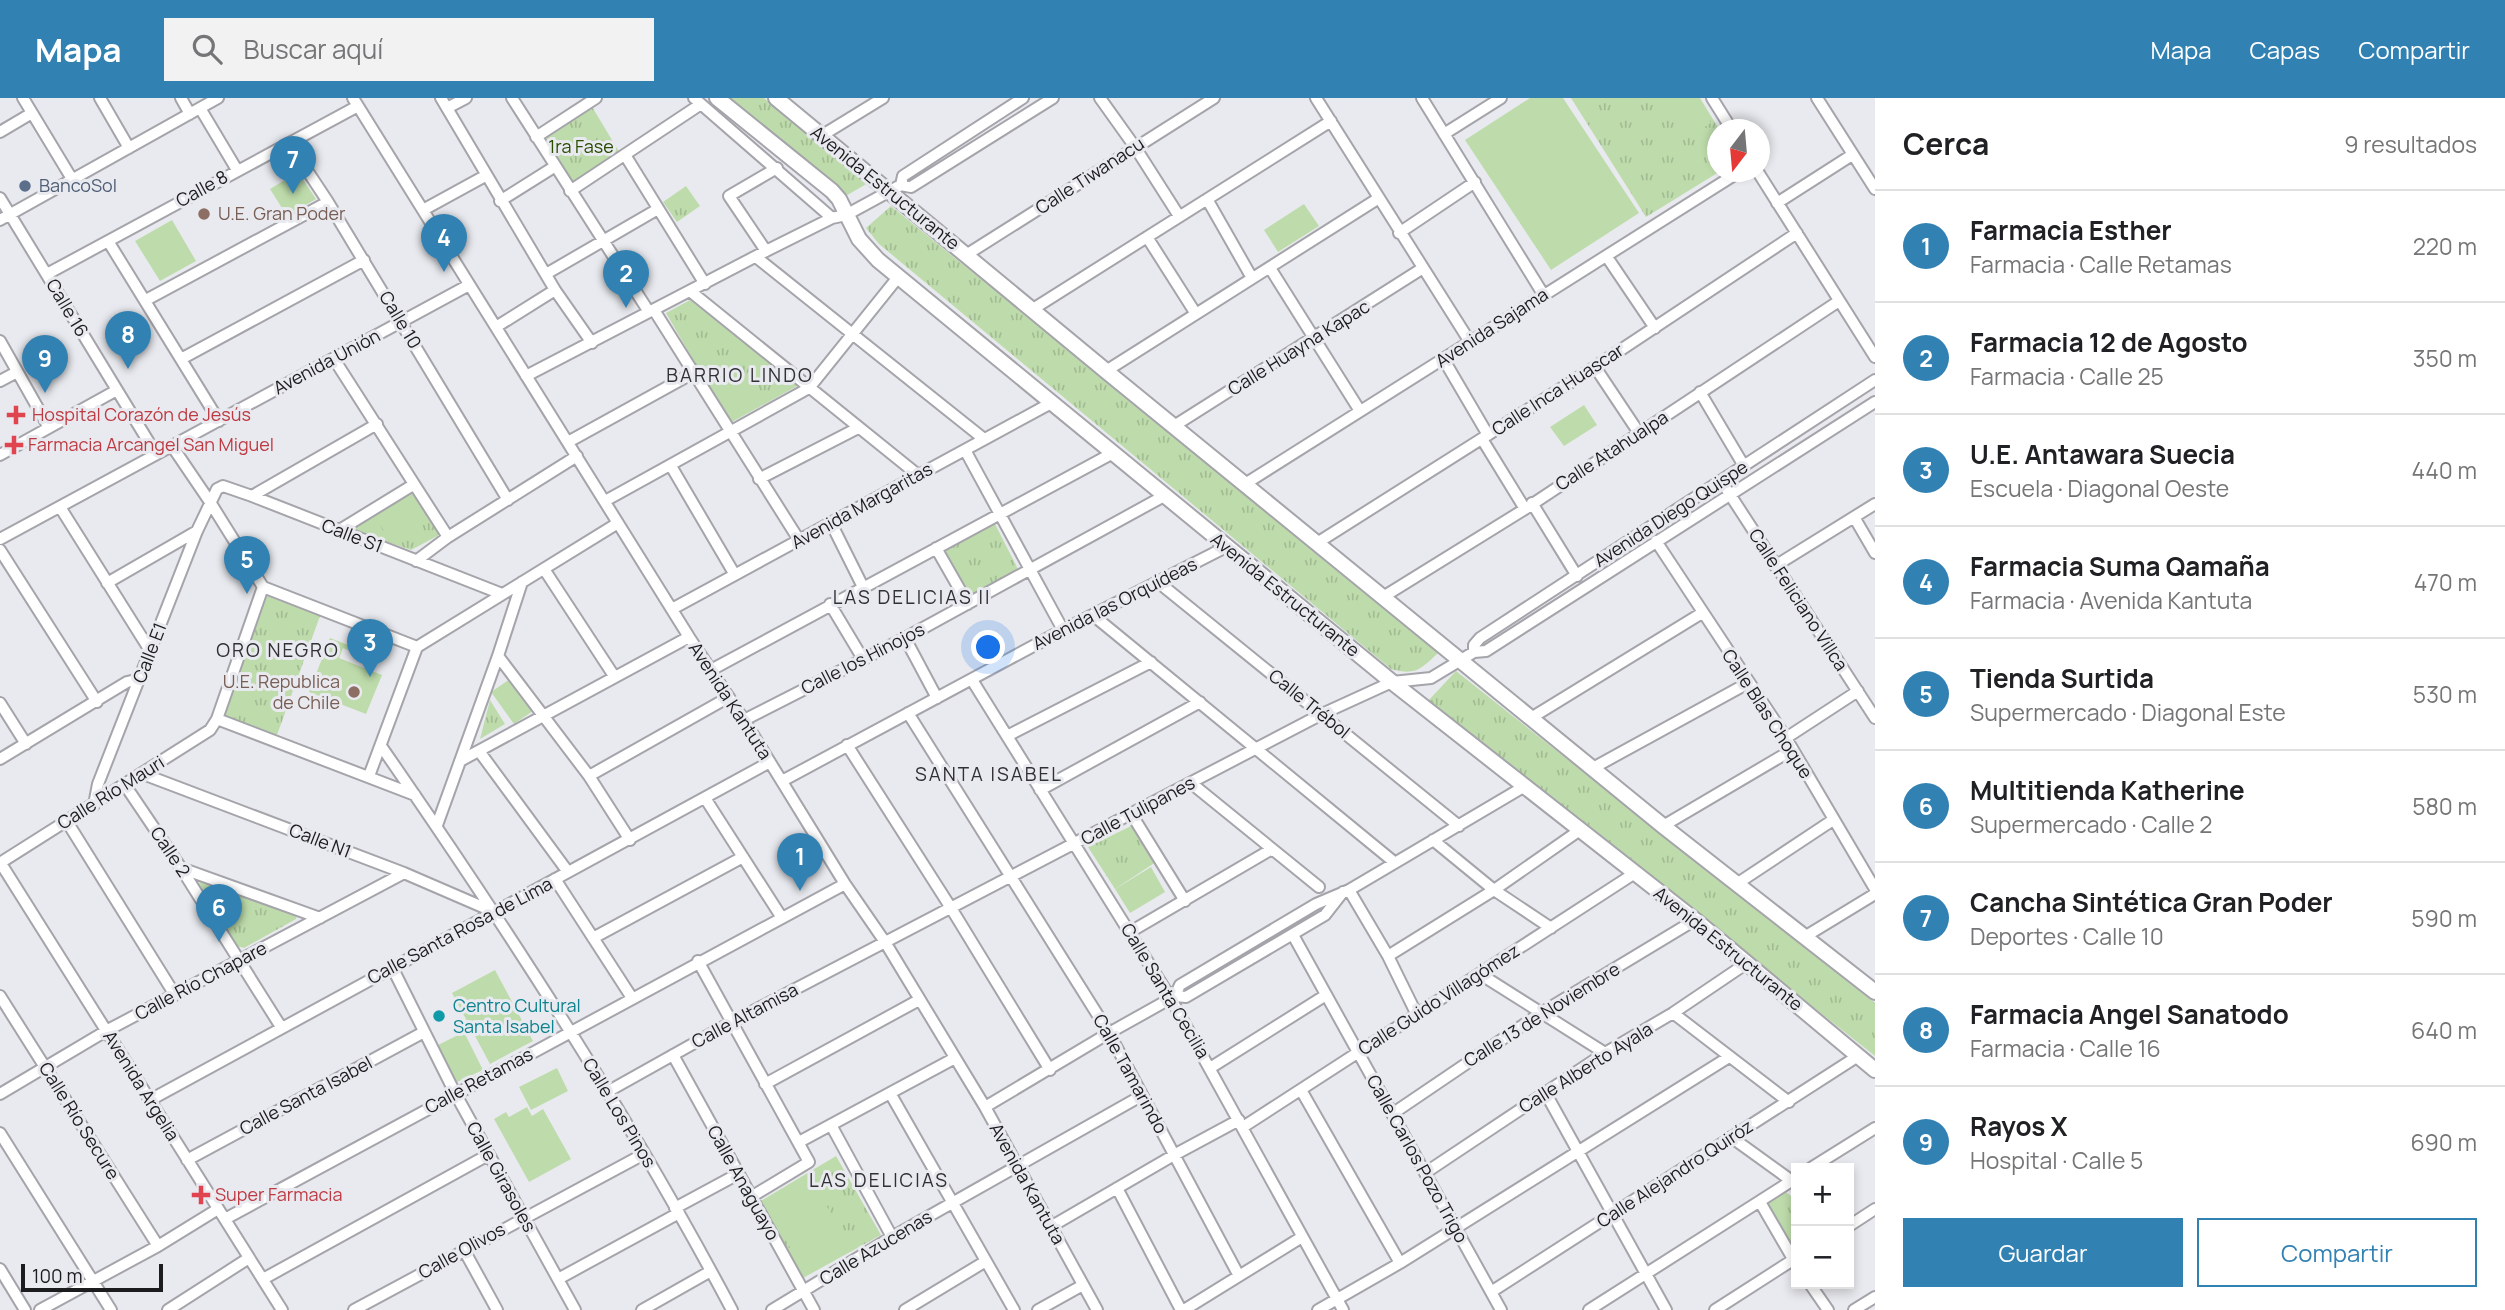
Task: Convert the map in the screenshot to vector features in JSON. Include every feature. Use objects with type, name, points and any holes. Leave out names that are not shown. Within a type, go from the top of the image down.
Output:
[{"type":"main road","name":"Avenida Estructurante","points":[[717,98],[832,191],[839,200],[839,216],[864,245],[898,276],[1392,682],[1695,920],[1875,1070]]},
{"type":"main road","name":"Avenida Estructurante","points":[[776,98],[821,136],[895,189],[966,255],[1383,597],[1467,656],[1531,718],[1875,992]]},
{"type":"street","points":[[23,98],[72,179]]},
{"type":"street","points":[[100,98],[129,148]]},
{"type":"street","points":[[181,98],[195,111],[237,170]]},
{"type":"street","points":[[5,217],[218,98]]},
{"type":"street","points":[[466,98],[444,103],[500,201],[555,290],[592,343]]},
{"type":"street","points":[[512,98],[554,167],[693,373],[799,540]]},
{"type":"street","points":[[537,137],[596,98]]},
{"type":"street","points":[[821,136],[883,98]]},
{"type":"street","points":[[895,189],[903,176],[1023,98]]},
{"type":"street","points":[[527,376],[761,254],[895,189],[911,187],[1054,98]]},
{"type":"street","points":[[1100,98],[1135,146],[1179,216]]},
{"type":"street","name":"Calle Tiwanacu","points":[[966,255],[1214,98]]},
{"type":"street","points":[[1331,98],[1318,101],[1470,342]]},
{"type":"street","points":[[1422,98],[1543,294]]},
{"type":"street","points":[[1444,134],[1501,98]]},
{"type":"street","points":[[1712,98],[1725,119]]},
{"type":"street","points":[[1817,98],[1874,185]]},
{"type":"street","points":[[570,191],[625,155],[697,101]]},
{"type":"street","name":"Avenida Estructurante","points":[[697,101],[839,216]]},
{"type":"street","name":"Calle 8","points":[[47,274],[289,143],[355,102]]},
{"type":"street","name":"Avenida Kantuta","points":[[355,102],[672,610],[744,720],[845,884],[885,942],[985,1107],[1097,1310]]},
{"type":"street","points":[[0,132],[32,113]]},
{"type":"street","points":[[1033,309],[1331,121]]},
{"type":"street","name":"Calle 10","points":[[289,143],[402,322],[508,500]]},
{"type":"street","points":[[625,155],[705,284]]},
{"type":"street","points":[[1777,203],[1852,155]]},
{"type":"street","points":[[500,201],[554,167]]},
{"type":"street","points":[[777,168],[729,197],[761,254],[854,334],[984,439]]},
{"type":"street","points":[[423,210],[485,176]]},
{"type":"street","points":[[1399,233],[1475,182]]},
{"type":"street","name":"Avenida Sajama","points":[[1245,484],[1723,182]]},
{"type":"street","points":[[1764,182],[1875,357]]},
{"type":"street","name":"Calle 16","points":[[0,198],[5,217],[47,274],[156,454]]},
{"type":"street","points":[[1106,371],[1379,198]]},
{"type":"street","points":[[1207,199],[1252,278]]},
{"type":"street","points":[[146,300],[328,202]]},
{"type":"street","points":[[546,274],[658,209]]},
{"type":"street","name":"Calle Inca Huascar","points":[[1317,543],[1595,367],[1797,233]]},
{"type":"street","points":[[1147,237],[1196,314]]},
{"type":"street","points":[[108,241],[219,421]]},
{"type":"street","points":[[1607,257],[1654,328]]},
{"type":"street","points":[[181,359],[363,260]]},
{"type":"street","points":[[1270,268],[1360,411]]},
{"type":"street","name":"Calle Huayna Kapac","points":[[1174,426],[1423,268]]},
{"type":"street","points":[[605,501],[809,388],[898,276]]},
{"type":"street","name":"Avenida Unión","points":[[0,539],[470,285]]},
{"type":"street","points":[[496,327],[555,290]]},
{"type":"street","points":[[690,291],[918,475]]},
{"type":"street","name":"Calle Atahualpa","points":[[1383,597],[1528,506],[1839,301]]},
{"type":"street","points":[[0,341],[48,426]]},
{"type":"street","points":[[334,359],[448,537]]},
{"type":"street","points":[[1444,360],[1485,437],[1528,506],[1577,576]]},
{"type":"street","points":[[1595,367],[1639,433]]},
{"type":"street","points":[[0,381],[17,372]]},
{"type":"street","points":[[568,442],[693,373]]},
{"type":"street","name":"Avenida Diego Quispe","points":[[1467,656],[1480,638],[1875,380]]},
{"type":"street","points":[[0,455],[117,390]]},
{"type":"street","points":[[1700,392],[1744,466]]},
{"type":"street","name":"Avenida Margaritas","points":[[672,610],[1053,402]]},
{"type":"street","name":"Avenida Diego Quispe","points":[[1392,682],[1431,678],[1467,656],[1490,649],[1875,402]]},
{"type":"street","points":[[252,496],[377,424]]},
{"type":"street","points":[[760,478],[858,428]]},
{"type":"street","points":[[172,446],[262,587],[417,647]]},
{"type":"street","points":[[965,450],[1062,630]]},
{"type":"street","points":[[711,670],[1113,453]]},
{"type":"street","points":[[416,561],[448,537],[577,457]]},
{"type":"street","points":[[671,466],[736,575]]},
{"type":"street","name":"Calle Feliciano Villca","points":[[1722,481],[1875,718]]},
{"type":"street","points":[[338,531],[413,485]]},
{"type":"street","name":"Calle S1","points":[[210,502],[217,488],[223,486],[502,594]]},
{"type":"street","name":"Calle los Hinojos","points":[[744,720],[905,638],[1164,496]]},
{"type":"street","name":"Calle E1","points":[[94,805],[98,784],[210,502]]},
{"type":"street","points":[[1775,566],[1875,504]]},
{"type":"street","points":[[60,507],[151,652]]},
{"type":"street","points":[[1854,517],[1875,553]]},
{"type":"street","points":[[369,776],[417,647],[618,523]]},
{"type":"street","points":[[831,523],[863,587]]},
{"type":"street","points":[[107,583],[197,531]]},
{"type":"street","name":"Calle Blas Choque","points":[[1656,541],[1786,738],[1875,892]]},
{"type":"street","name":"Avenida las Orquídeas","points":[[782,781],[1062,630],[1226,547]]},
{"type":"street","points":[[936,548],[968,604]]},
{"type":"street","points":[[0,550],[97,702]]},
{"type":"street","points":[[544,569],[614,676]]},
{"type":"street","points":[[437,825],[522,582]]},
{"type":"street","name":"Calle Trébol","points":[[1158,582],[1459,826]]},
{"type":"street","points":[[262,587],[216,719],[415,795]]},
{"type":"street","points":[[830,604],[863,659]]},
{"type":"street","points":[[1531,718],[1702,613]]},
{"type":"street","points":[[1094,616],[1394,862]]},
{"type":"street","points":[[460,761],[689,636]]},
{"type":"street","points":[[905,638],[937,698]]},
{"type":"street","points":[[498,656],[589,776],[630,839]]},
{"type":"street","points":[[1007,736],[1151,662]]},
{"type":"street","points":[[0,759],[127,682],[140,679]]},
{"type":"street","name":"Calle Santa Cecilia","points":[[972,680],[1173,998],[1340,1305]]},
{"type":"street","name":"Calle Tulipanes","points":[[885,942],[1322,714],[1392,682]]},
{"type":"street","points":[[1593,768],[1748,683]]},
{"type":"street","points":[[1786,738],[1858,691]]},
{"type":"street","points":[[589,776],[729,698]]},
{"type":"street","points":[[1040,789],[1200,702]]},
{"type":"street","points":[[0,703],[26,744]]},
{"type":"street","name":"Calle Tamarindo","points":[[908,713],[1109,1033],[1239,1276]]},
{"type":"street","name":"Calle Río Mauri","points":[[0,863],[210,730],[216,719]]},
{"type":"street","points":[[847,745],[1050,1070]]},
{"type":"street","name":"Calle Los Pinos","points":[[381,746],[437,825],[571,1033],[644,1154],[732,1310]]},
{"type":"street","points":[[1664,826],[1792,750]]},
{"type":"street","points":[[479,751],[568,872]]},
{"type":"street","name":"Calle Santa Rosa de Lima","points":[[150,1100],[770,762]]},
{"type":"street","name":"Calle N1","points":[[143,774],[404,873],[495,913]]},
{"type":"street","points":[[1191,783],[1319,887]]},
{"type":"street","name":"Calle 2","points":[[125,785],[281,1027]]},
{"type":"street","points":[[1173,998],[1180,985],[1316,904],[1346,891],[1525,786]]},
{"type":"street","points":[[705,798],[782,918]]},
{"type":"street","points":[[1132,815],[1185,901]]},
{"type":"street","points":[[66,820],[176,995]]},
{"type":"street","points":[[1738,883],[1833,820]]},
{"type":"street","points":[[1388,956],[1494,890],[1580,830]]},
{"type":"street","points":[[1433,840],[1494,890],[1551,929]]},
{"type":"street","points":[[1130,932],[1272,849]]},
{"type":"street","points":[[593,939],[743,857]]},
{"type":"street","name":"Avenida Argelia","points":[[0,863],[282,1310]]},
{"type":"street","points":[[181,868],[320,918]]},
{"type":"street","name":"Calle Río Chapare","points":[[0,1094],[106,1031],[404,873]]},
{"type":"street","name":"Calle Guido Villagómez","points":[[1052,1226],[1174,1155],[1241,1124],[1301,1090],[1635,873]]},
{"type":"street","points":[[555,880],[632,998]]},
{"type":"street","name":"Calle Retamas","points":[[40,1310],[158,1245],[571,1033],[698,961],[845,884]]},
{"type":"street","points":[[985,1107],[1109,1033],[1173,998],[1186,996],[1293,934],[1327,913],[1346,891]]},
{"type":"street","points":[[1346,891],[1388,956],[1417,1015]]},
{"type":"street","points":[[1806,936],[1875,892]]},
{"type":"street","name":"Calle 13 de Noviembre","points":[[1392,1114],[1541,1013],[1695,920]]},
{"type":"street","name":"Calle Carlos Pozo Trigo","points":[[1293,934],[1501,1310]]},
{"type":"street","name":"Calle Altamisa","points":[[607,1092],[732,1022],[885,942]]},
{"type":"street","points":[[698,961],[809,1161],[751,1197]]},
{"type":"street","name":"Calle Alberto Ayala","points":[[1425,1173],[1605,1053],[1673,1013],[1747,963]]},
{"type":"street","name":"Calle Girasoles","points":[[392,967],[488,1155],[575,1310]]},
{"type":"street","points":[[1480,974],[1605,1053]]},
{"type":"street","points":[[1210,1068],[1326,995]]},
{"type":"street","name":"Calle Río Secure","points":[[0,996],[158,1245]]},
{"type":"street","points":[[765,1084],[919,1000]]},
{"type":"street","points":[[1673,1013],[1789,1102]]},
{"type":"street","name":"Calle Santa Isabel","points":[[187,1160],[424,1032]]},
{"type":"street","name":"Calle Anaguayo","points":[[673,1055],[814,1310]]},
{"type":"street","name":"Calle Alejandro Quiróz","points":[[1491,1292],[1858,1056]]},
{"type":"street","points":[[1318,1310],[1340,1305],[1400,1263],[1729,1057]]},
{"type":"street","points":[[799,1142],[955,1058]]},
{"type":"street","points":[[1301,1090],[1400,1263]]},
{"type":"street","points":[[1545,1093],[1666,1310]]},
{"type":"street","points":[[890,1094],[1014,1310]]},
{"type":"street","name":"Calle Azucenas","points":[[772,1310],[892,1237],[1141,1096]]},
{"type":"street","points":[[831,1125],[892,1237]]},
{"type":"street","points":[[1819,1163],[1875,1128]]},
{"type":"street","points":[[0,1133],[111,1310]]},
{"type":"street","points":[[1731,1138],[1791,1178]]},
{"type":"street","name":"Calle Olivos","points":[[354,1310],[644,1154]]},
{"type":"street","points":[[263,1279],[488,1155]]},
{"type":"street","points":[[558,1279],[738,1174]]},
{"type":"street","points":[[1589,1310],[1791,1183]]},
{"type":"street","points":[[1117,1188],[1182,1310],[1302,1237]]},
{"type":"street","points":[[1760,1202],[1791,1254]]},
{"type":"street","points":[[1854,1222],[1875,1209]]},
{"type":"street","points":[[464,1250],[497,1310]]},
{"type":"street","points":[[168,1310],[249,1258]]},
{"type":"street","points":[[905,1310],[986,1261]]},
{"type":"street","points":[[1715,1310],[1791,1263]]},
{"type":"street","points":[[0,1269],[25,1310]]},
{"type":"street","points":[[649,1309],[711,1271]]},
{"type":"street","points":[[1038,1310],[1083,1285]]},
{"type":"street","points":[[1813,1289],[1828,1310]]},
{"type":"street","points":[[1854,1310],[1875,1297]]},
{"type":"green space","points":[[726,98],[764,98],[868,183],[844,197]]},
{"type":"green space","points":[[1530,98],[1563,98],[1639,213],[1551,270],[1465,140]]},
{"type":"green space","points":[[1571,98],[1700,98],[1713,119],[1707,119],[1707,179],[1646,217]]},
{"type":"green space","points":[[1670,98],[1695,98],[1708,119],[1707,125],[1686,138],[1664,102]]},
{"type":"green space","name":"1ra Fase","points":[[591,105],[621,155],[573,186],[542,140]]},
{"type":"green space","points":[[298,172],[316,199],[287,216],[270,189]]},
{"type":"green space","points":[[686,186],[700,206],[677,222],[663,202]]},
{"type":"green space","points":[[1304,204],[1319,226],[1278,252],[1264,230]]},
{"type":"green space","points":[[891,206],[1439,652],[1418,670],[1407,672],[1391,669],[879,244],[866,228]]},
{"type":"green space","points":[[172,220],[196,261],[160,281],[135,241]]},
{"type":"green space","points":[[690,300],[799,385],[730,423],[666,313]]},
{"type":"green space","points":[[733,371],[755,406],[733,420],[711,385]]},
{"type":"green space","points":[[1584,405],[1597,425],[1564,446],[1550,427]]},
{"type":"green space","points":[[412,491],[445,532],[411,550],[350,529]]},
{"type":"green space","points":[[411,495],[430,516],[389,540],[375,516]]},
{"type":"green space","points":[[995,524],[1019,571],[969,597],[944,550]]},
{"type":"green space","points":[[267,596],[320,616],[277,735],[223,715]]},
{"type":"green space","points":[[330,638],[377,656],[375,661],[343,648],[339,658],[382,675],[366,714],[309,692]]},
{"type":"green space","points":[[1456,671],[1875,1003],[1875,1056],[1427,702]]},
{"type":"green space","points":[[510,679],[533,711],[514,724],[491,692]]},
{"type":"green space","points":[[490,700],[505,724],[480,739]]},
{"type":"green space","points":[[1133,825],[1159,860],[1115,889],[1088,847]]},
{"type":"green space","points":[[1151,867],[1165,892],[1130,913],[1115,889]]},
{"type":"green space","points":[[205,879],[288,911],[297,916],[296,919],[244,948],[237,946],[199,883]]},
{"type":"green space","points":[[495,970],[533,1041],[490,1064],[452,993]]},
{"type":"green space","points":[[464,1032],[483,1070],[457,1082],[438,1045]]},
{"type":"green space","points":[[557,1068],[568,1091],[531,1110],[519,1087]]},
{"type":"green space","points":[[527,1107],[532,1116],[543,1109],[571,1159],[529,1182],[494,1119],[506,1112],[509,1117]]},
{"type":"green space","points":[[836,1156],[881,1235],[803,1278],[759,1202]]},
{"type":"green space","points":[[811,1180],[850,1245],[803,1271],[767,1205]]},
{"type":"green space","points":[[1782,1189],[1791,1196],[1791,1247],[1765,1205]]},
{"type":"place","name":"BancoSol","points":[[25,186]]},
{"type":"place","name":"Cancha Sintética Gran Poder","points":[[293,194]]},
{"type":"place","name":"U.E. Gran Poder","points":[[204,214]]},
{"type":"place","name":"Farmacia Suma Qamaña","points":[[444,272]]},
{"type":"place","name":"Farmacia 12 de Agosto","points":[[626,308]]},
{"type":"place","name":"Farmacia Angel Sanatodo","points":[[128,369]]},
{"type":"place","name":"Rayos X","points":[[45,393]]},
{"type":"place","name":"Hospital Corazón de Jesús","points":[[16,415]]},
{"type":"place","name":"Farmacia Arcangel San Miguel","points":[[14,445]]},
{"type":"place","name":"Tienda Surtida","points":[[247,594]]},
{"type":"place","name":"U.E. Antawara Suecia","points":[[370,677]]},
{"type":"place","name":"U.E. Republica de Chile","points":[[354,692]]},
{"type":"place","name":"Farmacia Esther","points":[[800,891]]},
{"type":"place","name":"Multitienda Katherine","points":[[219,942]]},
{"type":"place","name":"Centro Cultural Santa Isabel","points":[[439,1016]]},
{"type":"place","name":"Super Farmacia","points":[[201,1195]]},
{"type":"district","name":"BARRIO LINDO","points":[[740,375]]},
{"type":"district","name":"LAS DELICIAS II","points":[[912,597]]},
{"type":"district","name":"ORO NEGRO","points":[[278,650]]},
{"type":"district","name":"SANTA ISABEL","points":[[989,774]]},
{"type":"district","name":"LAS DELICIAS","points":[[879,1180]]}]
